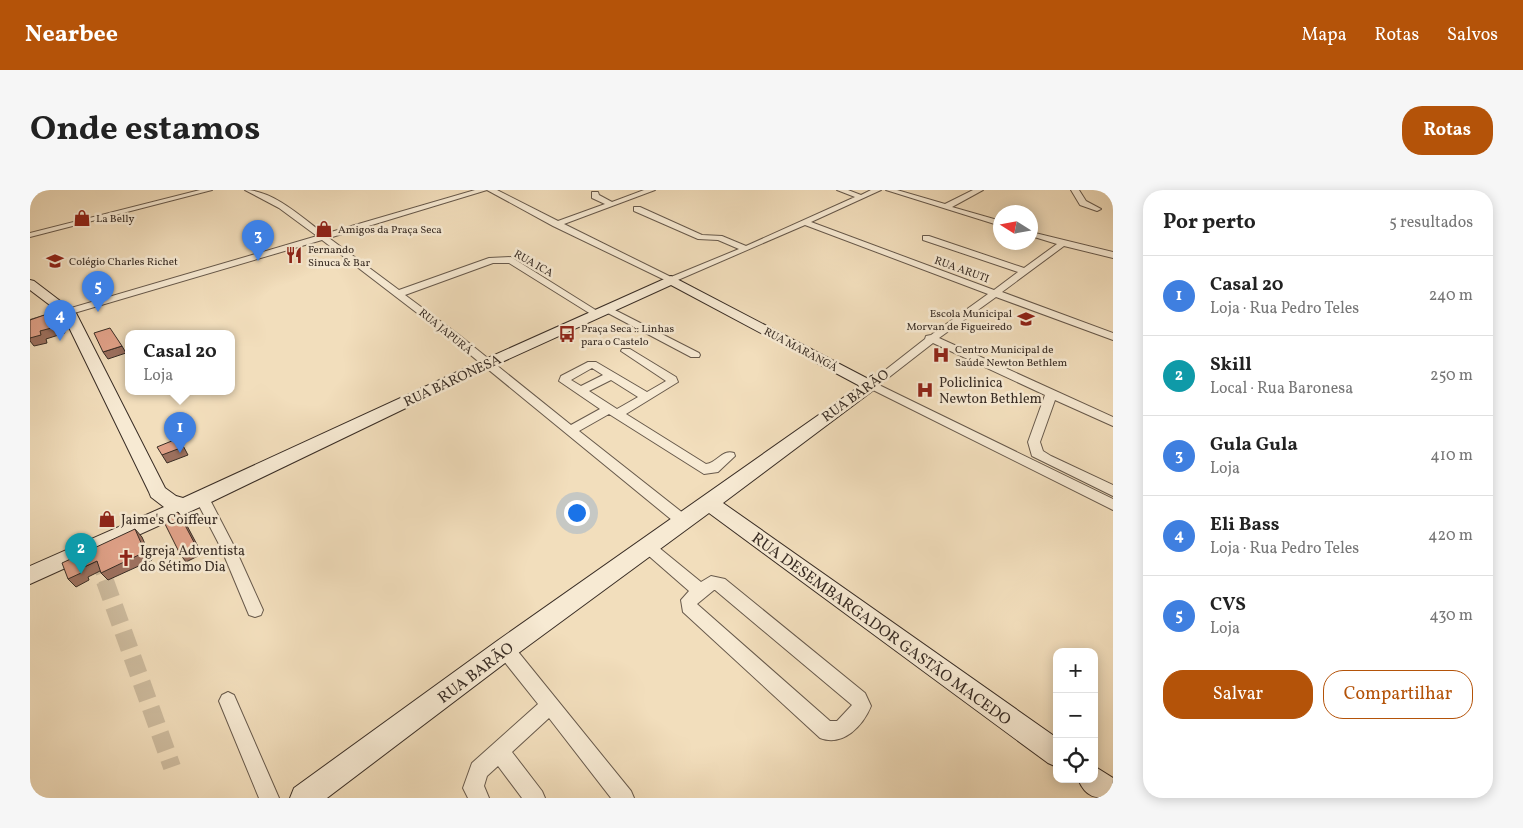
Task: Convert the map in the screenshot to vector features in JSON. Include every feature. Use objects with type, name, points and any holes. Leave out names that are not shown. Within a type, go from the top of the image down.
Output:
[{"type":"street","points":[[30,235],[208,190]]},
{"type":"street","name":"RUA JAPURÁ","points":[[249,190],[279,204],[455,337],[486,364],[683,520]]},
{"type":"street","points":[[30,323],[482,190]]},
{"type":"street","name":"RUA MARANGÁ","points":[[491,190],[671,280],[871,386],[1113,505]]},
{"type":"street","points":[[556,224],[651,190]]},
{"type":"street","points":[[841,190],[861,197]]},
{"type":"street","name":"RUA BARONESA","points":[[30,575],[96,552],[144,524],[486,364],[671,280],[746,249],[802,222],[877,190]]},
{"type":"street","points":[[890,190],[993,222]]},
{"type":"street","points":[[945,207],[979,190]]},
{"type":"street","points":[[1075,190],[1083,203],[1097,209]]},
{"type":"street","points":[[601,192],[594,195],[611,204]]},
{"type":"street","points":[[637,209],[701,237],[719,238],[746,249]]},
{"type":"street","name":"RUA ARUTI","points":[[802,222],[1113,337]]},
{"type":"street","points":[[1038,236],[1113,255]]},
{"type":"street","points":[[926,238],[1024,272]]},
{"type":"street","name":"RUA BARÃO","points":[[304,798],[505,649],[871,386],[930,338],[996,294],[1063,244]]},
{"type":"street","name":"RUA ICA","points":[[398,294],[492,260],[511,260],[602,312],[695,355]]},
{"type":"street","points":[[30,284],[69,313],[158,492],[169,501],[184,506]]},
{"type":"street","points":[[930,338],[1113,422]]},
{"type":"street","points":[[570,431],[670,385],[673,380],[626,350]]},
{"type":"street","points":[[647,397],[592,364],[565,378],[565,381],[580,391],[704,468],[713,468],[729,456]]},
{"type":"street","points":[[580,391],[611,375]]},
{"type":"street","points":[[1051,394],[1034,442],[1037,453],[1113,491]]},
{"type":"street","points":[[144,524],[154,506],[158,492]]},
{"type":"street","points":[[202,498],[228,548],[255,610]]},
{"type":"street","name":"RUA DESEMBARGADOR GASTÃO MACEDO","points":[[708,502],[1053,751]]},
{"type":"street","points":[[647,546],[700,590]]},
{"type":"street","points":[[711,583],[719,584],[859,699],[862,706],[860,710],[841,730],[827,731],[690,607],[689,600],[700,590],[711,583]]},
{"type":"street","points":[[505,649],[624,798]]},
{"type":"street","points":[[228,701],[269,798]]},
{"type":"street","points":[[479,798],[473,788],[479,770],[549,706]]},
{"type":"street","points":[[499,751],[535,798]]},
{"type":"street","points":[[1097,783],[1113,795]]},
{"type":"building","points":[[53,312],[59,326],[40,331],[41,335],[30,338],[30,320]]},
{"type":"building","points":[[110,328],[122,346],[103,352],[94,333]]},
{"type":"building","points":[[179,438],[183,447],[162,455],[157,447]]},
{"type":"building","points":[[178,512],[196,546],[180,554],[163,520]]},
{"type":"building","points":[[135,529],[145,552],[101,573],[97,561],[80,569],[81,573],[68,579],[62,563]]},
{"type":"tunnel","points":[[98,560],[106,582]]},
{"type":"tunnel","points":[[105,581],[172,767]]},
{"type":"place","name":"La Belly","points":[[82,218]]},
{"type":"place","name":"Amigos da Praça Seca","points":[[324,229]]},
{"type":"place","name":"Fernando Sinuca & Bar","points":[[294,255]]},
{"type":"place","name":"Colégio Charles Richet","points":[[55,261]]},
{"type":"place","name":"Gula Gula","points":[[258,261]]},
{"type":"place","name":"CVS","points":[[98,312]]},
{"type":"place","name":"Escola Municipal Morvan de Figueiredo","points":[[1026,319]]},
{"type":"place","name":"Praça Seca :: Linhas para o Castelo","points":[[567,334]]},
{"type":"place","name":"Eli Bass","points":[[60,341]]},
{"type":"place","name":"Centro Municipal de Saúde Newton Bethlem","points":[[941,355]]},
{"type":"place","name":"Policlinica Newton Bethlem","points":[[925,390]]},
{"type":"place","name":"Casal 20","points":[[180,453]]},
{"type":"place","name":"Jaime's Coiffeur","points":[[107,519]]},
{"type":"place","name":"Igreja Adventista do Sétimo Dia","points":[[126,558]]},
{"type":"place","name":"Skill","points":[[81,574]]}]
